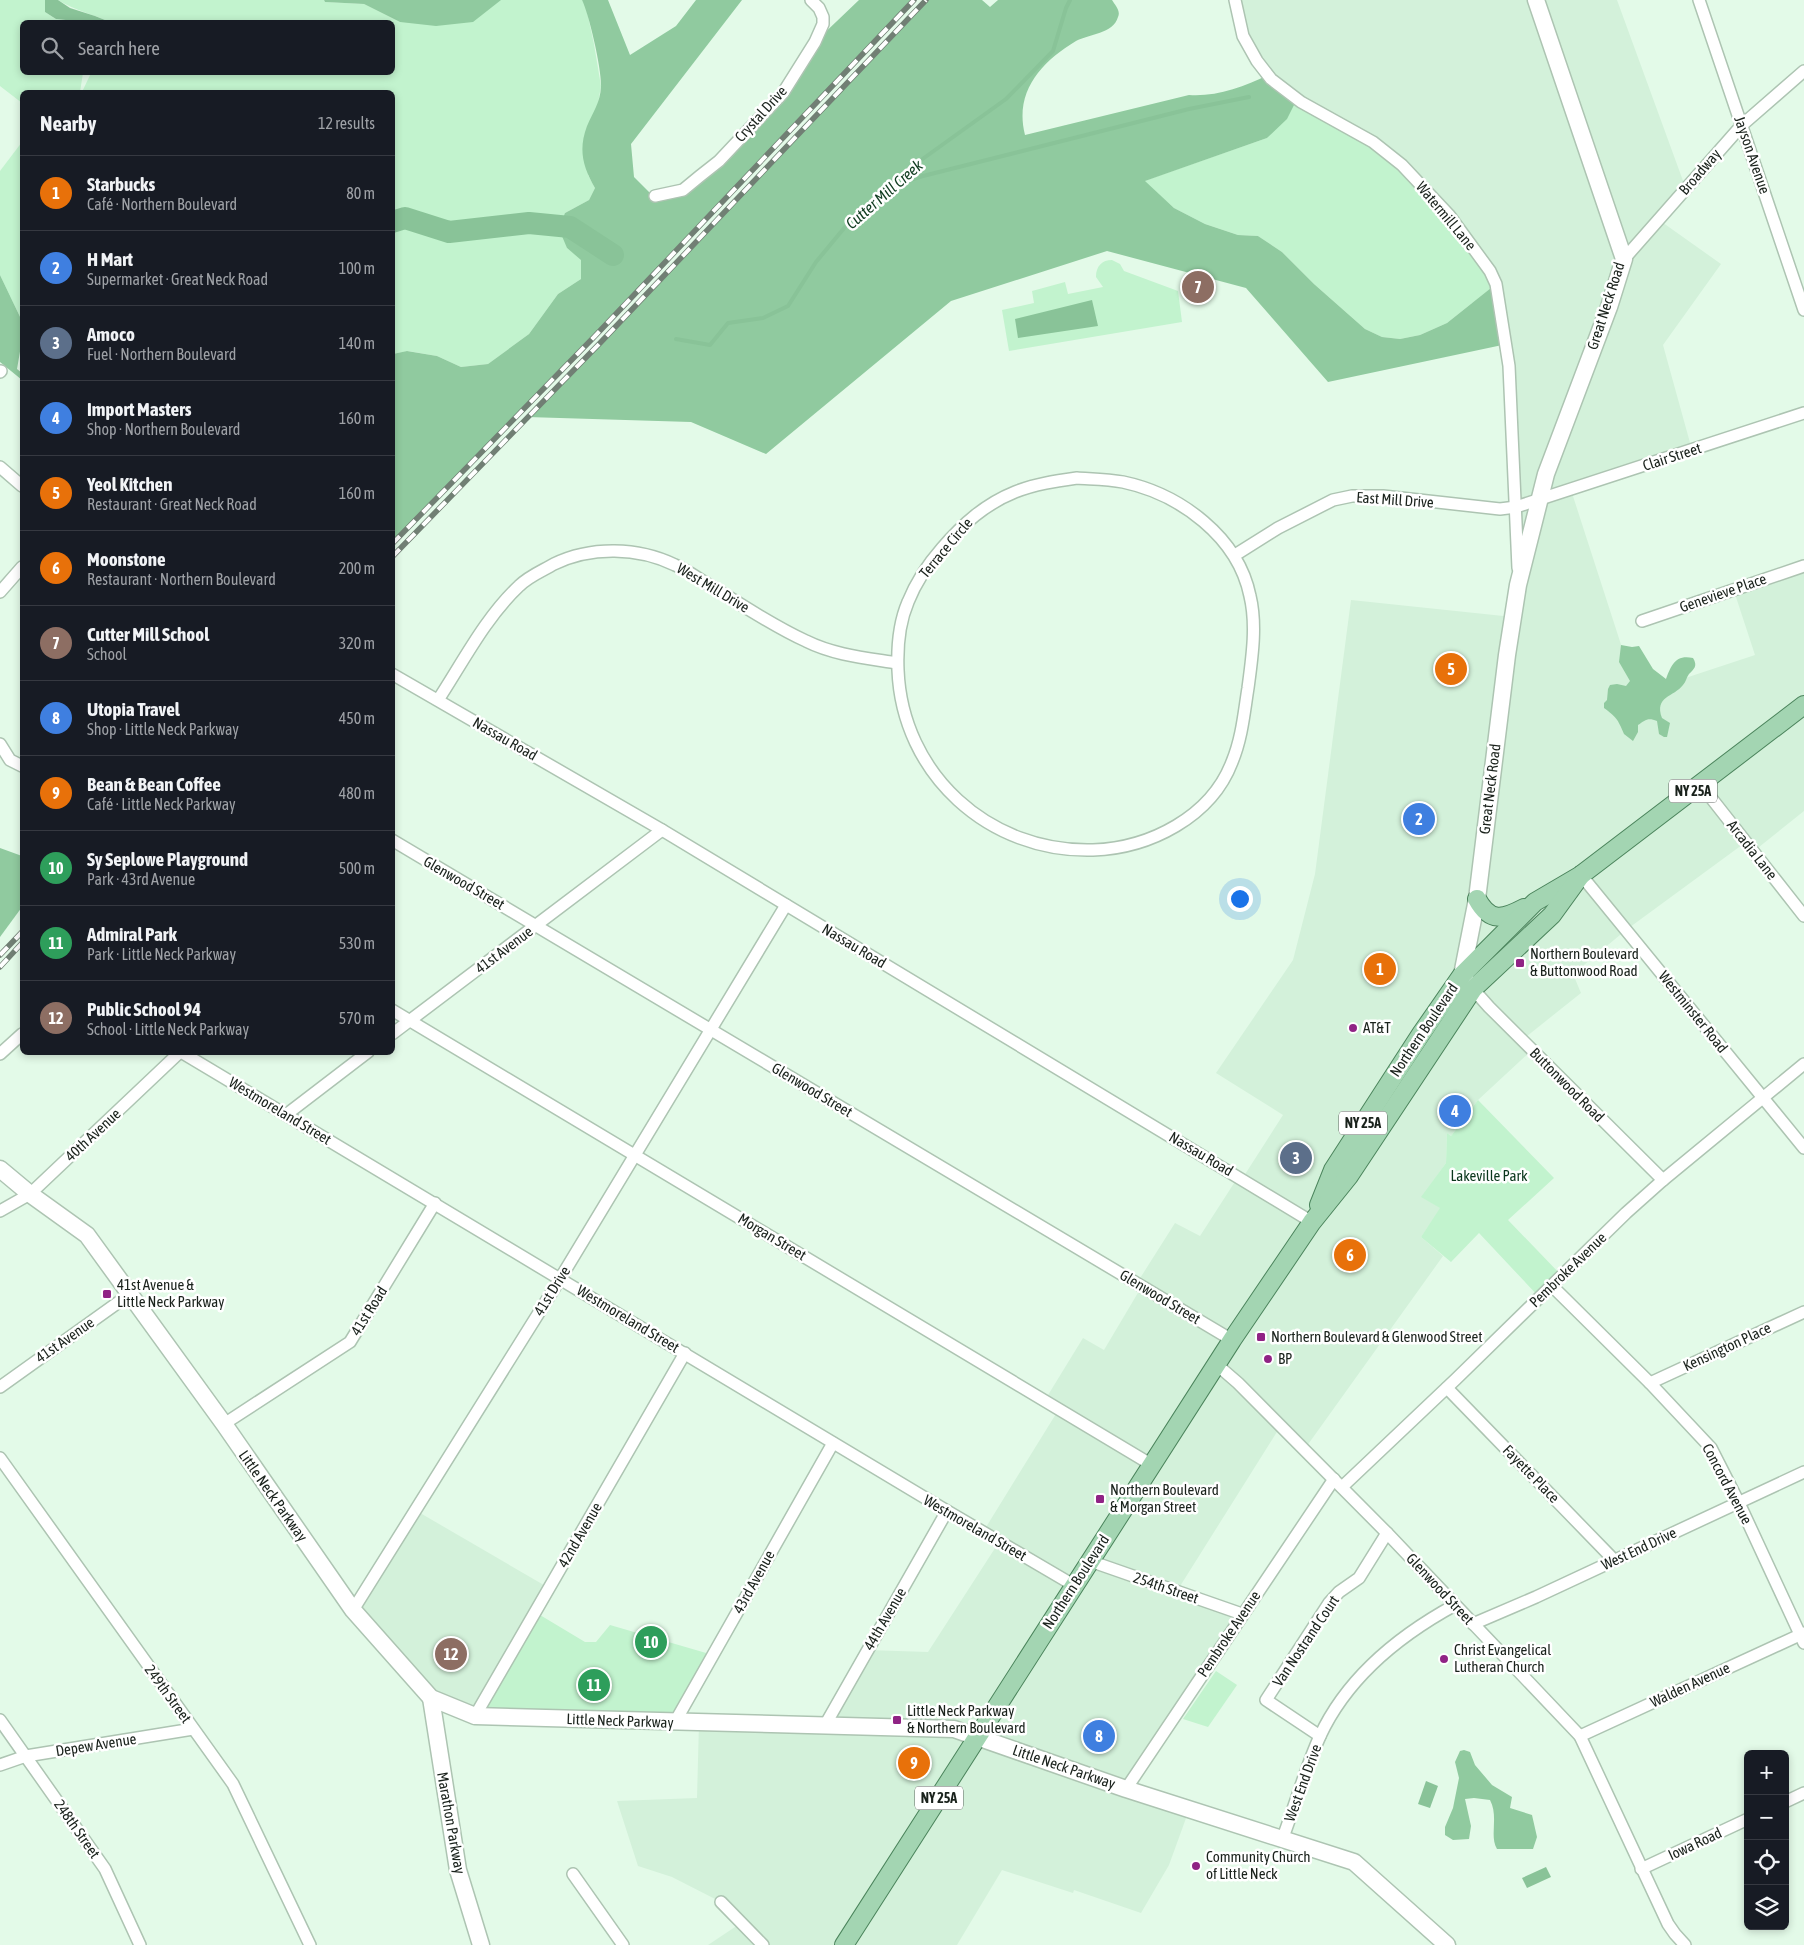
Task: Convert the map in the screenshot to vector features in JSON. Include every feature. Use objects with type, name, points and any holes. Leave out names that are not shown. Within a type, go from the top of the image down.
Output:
[{"type":"main road","name":"Great Neck Road","points":[[1462,975],[1477,900],[1507,655],[1518,584],[1546,474],[1609,307],[1624,259],[1536,0]]},
{"type":"main road","name":"Northern Boulevard","points":[[1312,1222],[1333,1170],[1420,1034],[1462,975],[1535,902],[1581,875],[1804,705]]},
{"type":"main road","name":"Northern Boulevard","points":[[846,1944],[1216,1364],[1312,1222],[1349,1176],[1473,989],[1552,915],[1581,875]]},
{"type":"main road","points":[[1477,900],[1486,912],[1496,917],[1514,913],[1535,902]]},
{"type":"main road","points":[[1462,975],[1473,989]]},
{"type":"main road","name":"Little Neck Parkway","points":[[0,1169],[30,1194],[87,1235],[224,1424],[353,1610],[431,1698],[475,1716],[824,1727],[954,1729],[1126,1789],[1354,1862],[1447,1945]]},
{"type":"main road","name":"Marathon Parkway","points":[[431,1698],[458,1870],[481,1945]]},
{"type":"street","name":"Crystal Drive","points":[[655,196],[683,190],[719,160],[782,93],[815,42],[824,24],[824,17],[820,8],[811,0]]},
{"type":"street","name":"Jayson Avenue","points":[[1700,0],[1804,310]]},
{"type":"street","name":"Watermill Lane","points":[[1235,2],[1243,36],[1257,61],[1271,79],[1301,102],[1373,142],[1402,165],[1449,215],[1490,271],[1496,284],[1510,366],[1512,450],[1516,507]]},
{"type":"street","name":"Broadway","points":[[1624,259],[1742,125],[1804,71]]},
{"type":"street","name":"Clair Street","points":[[1539,501],[1804,413]]},
{"type":"street","points":[[0,467],[20,484]]},
{"type":"street","name":"Terrace Circle","points":[[1077,478],[1104,479],[1154,492],[1185,508],[1212,529],[1235,555],[1242,568],[1251,598],[1254,633],[1239,742],[1232,764],[1217,788],[1200,808],[1184,822],[1153,837],[1121,846],[1095,850],[1068,850],[1016,838],[992,826],[970,812],[939,781],[919,752],[905,720],[900,696],[897,644],[908,602],[920,577],[964,524],[994,502],[1015,491],[1046,482],[1077,478]]},
{"type":"street","name":"East Mill Drive","points":[[1235,555],[1278,528],[1332,500],[1352,496],[1383,496],[1500,509],[1539,501]]},
{"type":"street","name":"Great Neck Road","points":[[1516,507],[1518,584]]},
{"type":"street","name":"West Mill Drive","points":[[438,700],[500,606],[520,585],[533,575],[565,559],[584,553],[602,551],[637,553],[675,564],[779,628],[807,642],[846,655],[897,663]]},
{"type":"street","name":"Genevieve Place","points":[[1642,621],[1804,566]]},
{"type":"street","points":[[0,592],[20,569]]},
{"type":"street","name":"Nassau Road","points":[[395,676],[662,830],[1312,1222]]},
{"type":"street","points":[[0,744],[10,760],[20,765]]},
{"type":"street","name":"Arcadia Lane","points":[[1701,785],[1804,916]]},
{"type":"street","name":"41st Avenue","points":[[395,1032],[662,830]]},
{"type":"street","name":"Glenwood Street","points":[[395,842],[1232,1340]]},
{"type":"street","name":"Westminster Road","points":[[1581,875],[1804,1148]]},
{"type":"street","name":"41st Drive","points":[[353,1610],[560,1279],[786,905]]},
{"type":"street","name":"Buttonwood Road","points":[[1473,989],[1663,1180]]},
{"type":"street","name":"Morgan Street","points":[[395,1012],[1152,1465]]},
{"type":"street","points":[[0,1054],[18,1044]]},
{"type":"street","name":"40th Avenue","points":[[0,1211],[30,1194],[178,1055]]},
{"type":"street","name":"Westmoreland Street","points":[[186,1055],[1075,1586]]},
{"type":"street","points":[[286,1114],[364,1055]]},
{"type":"street","name":"Pembroke Avenue","points":[[1126,1789],[1242,1614],[1338,1483],[1447,1388],[1626,1213],[1663,1180],[1764,1099],[1804,1064]]},
{"type":"street","name":"41st Road","points":[[224,1424],[350,1342],[435,1203]]},
{"type":"street","name":"Concord Avenue","points":[[1552,1286],[1650,1383],[1711,1448],[1803,1637]]},
{"type":"street","name":"41st Avenue","points":[[0,1387],[130,1294]]},
{"type":"street","name":"Kensington Place","points":[[1650,1383],[1804,1312]]},
{"type":"street","name":"42nd Avenue","points":[[475,1716],[685,1353]]},
{"type":"street","name":"Glenwood Street","points":[[1216,1364],[1238,1383],[1387,1533],[1580,1736],[1668,1924],[1686,1945]]},
{"type":"street","name":"Fayette Place","points":[[1447,1388],[1614,1560]]},
{"type":"street","name":"43rd Avenue","points":[[675,1722],[833,1443]]},
{"type":"street","name":"249th Street","points":[[0,1458],[233,1784],[310,1945]]},
{"type":"street","name":"West End Drive","points":[[1473,1624],[1804,1472]]},
{"type":"street","name":"44th Avenue","points":[[824,1727],[947,1511]]},
{"type":"street","name":"Van Nostrand Court","points":[[1320,1736],[1266,1700],[1328,1603],[1339,1592],[1359,1578],[1387,1533]]},
{"type":"street","name":"254th Street","points":[[1090,1561],[1242,1614]]},
{"type":"street","name":"West End Drive","points":[[1282,1840],[1320,1736],[1334,1710],[1363,1673],[1413,1631],[1455,1605]]},
{"type":"street","name":"Walden Avenue","points":[[1580,1736],[1803,1637]]},
{"type":"street","name":"248th Street","points":[[0,1720],[105,1869],[140,1945]]},
{"type":"street","name":"Depew Avenue","points":[[0,1764],[26,1756],[193,1729]]},
{"type":"street","points":[[1789,1800],[1804,1793]]},
{"type":"street","name":"Iowa Road","points":[[1641,1869],[1744,1821]]},
{"type":"street","points":[[573,1874],[623,1945]]},
{"type":"street","points":[[722,1902],[763,1945]]},
{"type":"shaded area","points":[[45,0],[58,0],[70,8],[105,20],[56,19],[45,12]]},
{"type":"shaded area","points":[[324,0],[501,0],[473,22],[436,26],[400,22],[364,4],[325,2]]},
{"type":"shaded area","points":[[582,0],[608,0],[630,55],[676,26],[696,0],[742,0],[631,144],[634,177],[654,197],[683,190],[783,93],[815,42],[859,0],[914,0],[595,336],[395,542],[395,354],[407,351],[437,356],[461,367],[488,364],[529,334],[558,294],[581,279],[581,260],[567,248],[559,229],[565,213],[589,200],[595,188],[587,173],[582,151],[584,135],[596,107],[601,87],[599,68],[588,17]]},
{"type":"shaded area","points":[[926,0],[982,0],[990,7],[998,0],[1112,0],[1119,13],[1115,23],[1100,33],[1076,41],[1063,49],[1033,80],[1023,105],[1025,135],[1189,95],[1219,93],[1268,75],[1297,99],[1287,119],[1267,138],[1145,181],[1174,208],[1205,224],[1238,235],[1258,236],[1282,252],[1314,284],[1365,329],[1382,337],[1400,339],[1420,335],[1447,323],[1496,284],[1507,344],[1328,382],[1246,288],[1107,251],[951,301],[766,454],[691,422],[527,417],[601,342]]},
{"type":"shaded area","points":[[1232,0],[1617,0],[1686,189],[1659,220],[1721,264],[1663,345],[1692,450],[1571,490],[1637,694],[1755,655],[1734,591],[1804,566],[1804,811],[1754,851],[1746,842],[1626,930],[1573,974],[1581,993],[1522,1040],[1532,1050],[1478,1100],[1451,1136],[1447,1133],[1446,1163],[1422,1197],[1441,1208],[1421,1237],[1443,1256],[1304,1450],[1280,1427],[1177,1591],[1242,1614],[1126,1789],[1189,1810],[1169,1865],[1141,1913],[1074,1890],[1073,1893],[1002,1870],[957,1945],[708,1945],[741,1923],[719,1901],[672,1877],[638,1866],[617,1801],[697,1798],[699,1723],[824,1727],[867,1650],[928,1652],[999,1542],[983,1532],[1059,1409],[1045,1400],[1083,1338],[1104,1350],[1142,1286],[1137,1283],[1175,1223],[1200,1236],[1238,1177],[1242,1179],[1283,1115],[1216,1073],[1293,960],[1315,874],[1351,600],[1513,617],[1516,604],[1507,344],[1301,102],[1257,61]]},
{"type":"shaded area","points":[[0,275],[20,317],[20,352],[17,369],[20,371],[20,378],[0,362]]},
{"type":"shaded area","points":[[1092,300],[1098,326],[1018,338],[1015,319]]},
{"type":"shaded area","points":[[1621,645],[1639,646],[1653,669],[1666,679],[1672,666],[1678,659],[1693,658],[1695,667],[1688,675],[1684,684],[1666,698],[1661,705],[1662,718],[1670,723],[1667,737],[1659,734],[1657,721],[1649,719],[1638,725],[1638,732],[1633,741],[1624,734],[1616,719],[1604,708],[1610,685],[1626,686],[1630,681],[1619,662]]},
{"type":"shaded area","points":[[0,848],[20,855],[20,910],[0,937]]},
{"type":"shaded area","points":[[415,1510],[549,1588],[475,1716],[431,1698],[353,1610]]},
{"type":"shaded area","points":[[1460,1751],[1470,1752],[1475,1765],[1492,1785],[1512,1797],[1510,1808],[1532,1815],[1537,1837],[1533,1849],[1497,1849],[1494,1838],[1493,1806],[1490,1800],[1465,1799],[1471,1826],[1469,1839],[1453,1840],[1445,1835],[1445,1827],[1453,1808],[1459,1778],[1455,1762]]},
{"type":"shaded area","points":[[1426,1781],[1438,1786],[1430,1808],[1418,1804]]},
{"type":"shaded area","points":[[1546,1867],[1551,1877],[1527,1888],[1522,1878]]},
{"type":"green space","points":[[0,0],[45,0],[45,12],[56,19],[66,20],[20,20],[20,75],[83,75],[80,90],[20,90],[20,101],[0,86]]},
{"type":"green space","points":[[58,0],[324,0],[325,2],[364,4],[400,22],[499,0],[582,0],[586,7],[601,86],[597,109],[587,126],[588,175],[595,188],[589,200],[565,213],[567,248],[581,259],[581,279],[558,294],[529,334],[488,364],[461,367],[437,356],[408,351],[395,354],[395,90],[83,90],[90,75],[395,75],[395,20],[105,20]]},
{"type":"green space","points":[[1297,99],[1373,142],[1449,215],[1496,284],[1447,323],[1420,335],[1400,339],[1382,337],[1365,329],[1314,284],[1282,252],[1258,236],[1238,235],[1205,224],[1174,208],[1144,181],[1267,138]]},
{"type":"green space","points":[[20,145],[20,317],[0,275],[0,171]]},
{"type":"green space","points":[[1112,260],[1120,264],[1124,271],[1178,291],[1182,322],[1009,351],[1002,310],[1034,303],[1032,291],[1065,282],[1068,294],[1103,287],[1096,277],[1098,267],[1103,262]]},
{"type":"green space","name":"Lakeville Park","points":[[1478,1100],[1554,1178],[1508,1220],[1562,1276],[1540,1298],[1479,1233],[1451,1262],[1421,1237],[1440,1208],[1421,1197],[1446,1163],[1447,1133],[1451,1136]]},
{"type":"green space","points":[[535,1612],[585,1642],[596,1642],[610,1625],[713,1655],[675,1722],[475,1716]]},
{"type":"green space","points":[[1216,1671],[1237,1685],[1208,1727],[1183,1719]]},
{"type":"waterway","name":"Cutter Mill Creek","points":[[676,339],[710,345],[728,323],[763,318],[788,306],[816,262],[850,221],[917,163],[1006,99],[1053,51],[1070,0]]},
{"type":"waterway","points":[[893,185],[1189,109],[1249,97]]},
{"type":"waterway","name":"Cutter Mill Creek","points":[[395,221],[405,218],[449,232],[529,223],[570,227],[613,255]]},
{"type":"railway","points":[[395,541],[595,336],[914,0]]},
{"type":"railway","points":[[395,554],[601,342],[926,0]]},
{"type":"railway","points":[[0,955],[20,934]]},
{"type":"railway","points":[[0,967],[20,945]]},
{"type":"place","name":"Cutter Mill School","points":[[1198,287]]},
{"type":"place","name":"Yeol Kitchen","points":[[1451,669]]},
{"type":"place","name":"H Mart","points":[[1419,819]]},
{"type":"place","name":"Northern Boulevard & Buttonwood Road","points":[[1520,963]]},
{"type":"place","name":"Starbucks","points":[[1380,969]]},
{"type":"place","name":"AT&T","points":[[1353,1028]]},
{"type":"place","name":"Import Masters","points":[[1455,1111]]},
{"type":"place","name":"Amoco","points":[[1296,1158]]},
{"type":"place","name":"Moonstone","points":[[1350,1255]]},
{"type":"place","name":"41st Avenue & Little Neck Parkway","points":[[107,1294]]},
{"type":"place","name":"Northern Boulevard & Glenwood Street","points":[[1261,1337]]},
{"type":"place","name":"BP","points":[[1268,1359]]},
{"type":"place","name":"Northern Boulevard & Morgan Street","points":[[1100,1499]]},
{"type":"place","name":"Sy Seplowe Playground","points":[[651,1642]]},
{"type":"place","name":"Public School 94","points":[[451,1654]]},
{"type":"place","name":"Christ Evangelical Lutheran Church","points":[[1444,1659]]},
{"type":"place","name":"Admiral Park","points":[[594,1685]]},
{"type":"place","name":"Little Neck Parkway & Northern Boulevard","points":[[897,1720]]},
{"type":"place","name":"Utopia Travel","points":[[1099,1736]]},
{"type":"place","name":"Bean & Bean Coffee","points":[[914,1763]]},
{"type":"place","name":"Community Church of Little Neck","points":[[1196,1866]]}]
